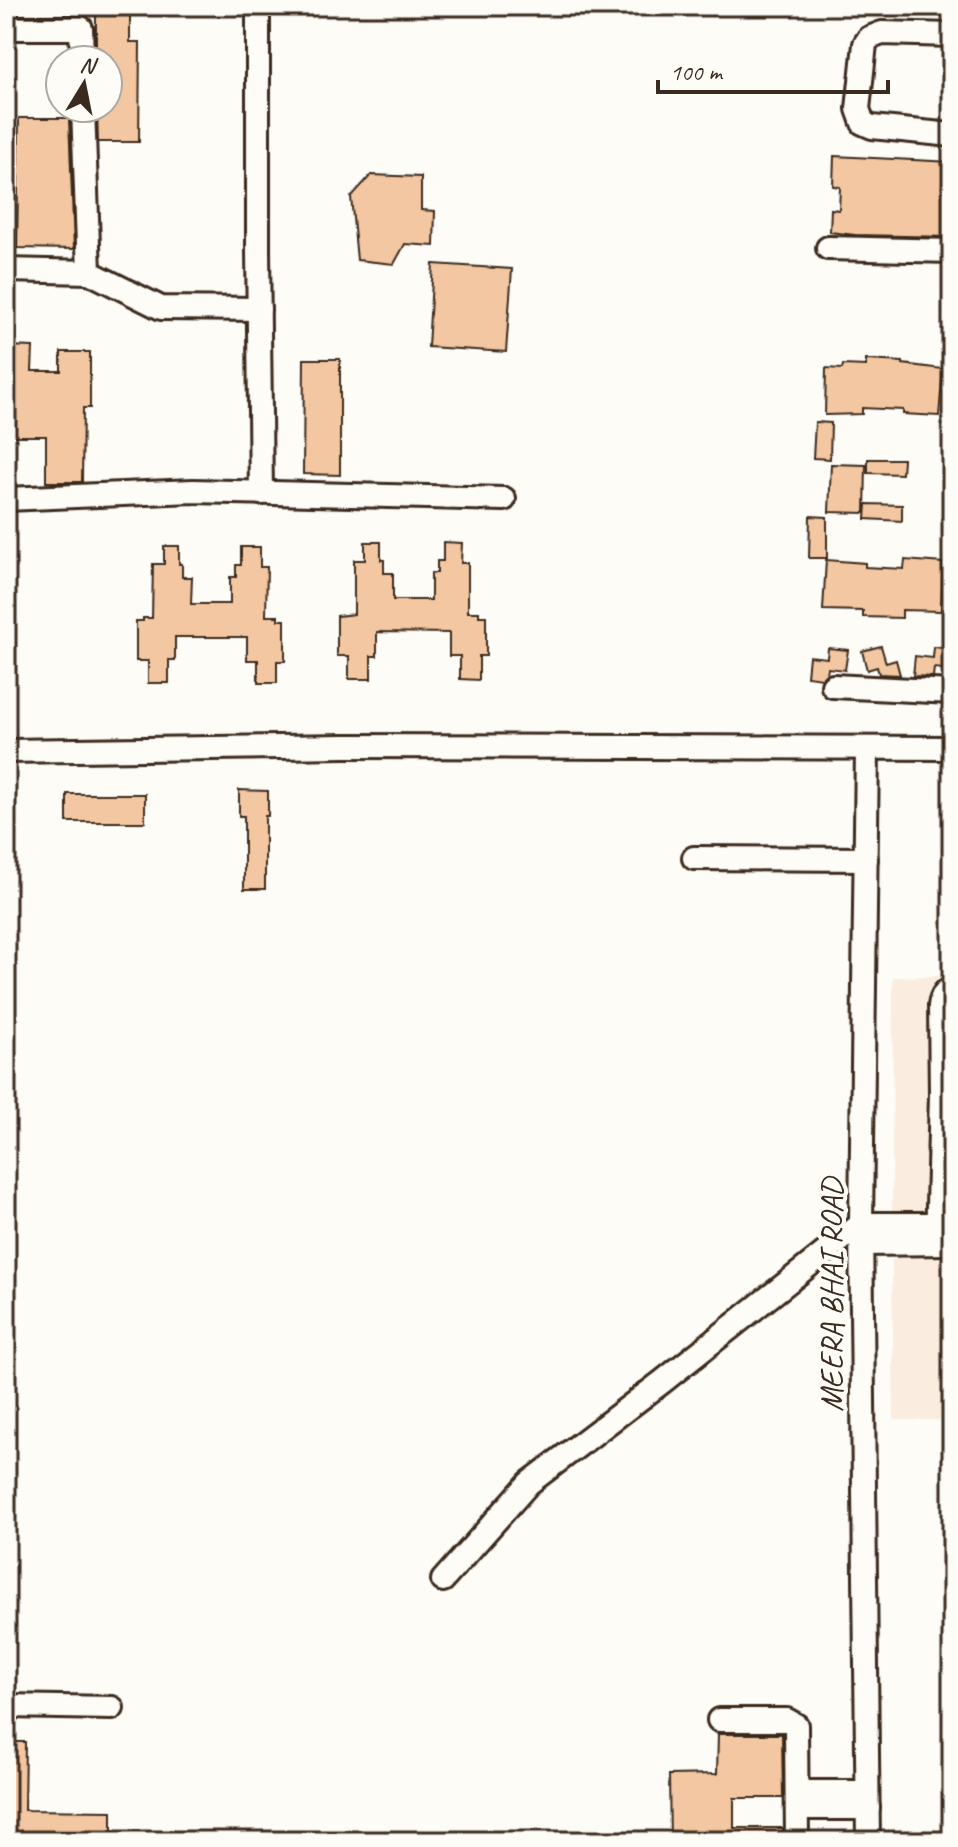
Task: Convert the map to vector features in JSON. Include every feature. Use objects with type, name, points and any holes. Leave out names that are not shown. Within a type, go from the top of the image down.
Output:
[{"type":"street","points":[[258,6],[261,493]]},
{"type":"street","points":[[6,28],[81,28],[82,44]]},
{"type":"street","points":[[952,35],[882,33],[869,38],[865,44],[858,109],[863,123],[872,127],[952,135]]},
{"type":"street","points":[[84,124],[89,272]]},
{"type":"street","points":[[828,248],[952,251]]},
{"type":"street","points":[[6,270],[89,272],[161,308],[259,309]]},
{"type":"street","points":[[6,499],[193,491],[504,499]]},
{"type":"street","points":[[833,686],[952,692]]},
{"type":"street","points":[[6,751],[345,746],[952,748]]},
{"type":"street","name":"MEERA BHAI ROAD","points":[[867,749],[862,1234],[868,1841]]},
{"type":"street","points":[[694,858],[866,859]]},
{"type":"street","points":[[443,1580],[529,1483],[862,1234],[944,1233],[940,1006],[942,997],[952,988]]},
{"type":"street","points":[[6,1706],[112,1708]]},
{"type":"street","points":[[719,1720],[787,1720],[796,1725],[797,1841]]},
{"type":"street","points":[[797,1800],[867,1800]]},
{"type":"shaded area","points":[[952,976],[952,1420],[894,1420],[892,1260],[900,1253],[892,1214],[893,977]]},
{"type":"building","points":[[102,6],[130,6],[130,42],[140,42],[139,142],[98,142],[97,124],[124,124],[124,44],[96,44],[96,9],[102,9]]},
{"type":"building","points":[[19,118],[44,118],[44,124],[69,124],[74,249],[17,248]]},
{"type":"building","points":[[834,156],[952,162],[952,237],[830,232],[831,209],[839,210],[840,187],[833,186]]},
{"type":"building","points":[[371,175],[421,177],[421,210],[435,211],[434,246],[405,244],[394,264],[357,260],[351,197]]},
{"type":"building","points":[[433,264],[512,269],[506,352],[428,347]]},
{"type":"building","points":[[6,346],[33,347],[32,371],[61,371],[61,352],[90,352],[90,408],[83,408],[82,482],[46,482],[46,436],[7,436]]},
{"type":"building","points":[[304,359],[340,359],[340,475],[303,474]]},
{"type":"building","points":[[866,360],[943,369],[939,416],[862,408],[862,414],[825,415],[826,368],[866,366]]},
{"type":"building","points":[[815,422],[831,423],[830,459],[813,458]]},
{"type":"building","points":[[868,459],[903,459],[902,474],[868,473]]},
{"type":"building","points":[[831,464],[866,465],[865,513],[829,512]]},
{"type":"building","points":[[867,504],[902,505],[902,521],[866,519]]},
{"type":"building","points":[[810,516],[827,517],[827,558],[809,558]]},
{"type":"building","points":[[365,542],[381,542],[384,573],[393,573],[393,600],[431,600],[431,573],[437,573],[437,561],[443,561],[443,542],[462,543],[461,563],[468,563],[468,612],[486,616],[486,656],[479,656],[479,680],[460,679],[460,656],[449,656],[449,633],[377,632],[377,656],[371,656],[371,679],[349,679],[349,656],[337,656],[337,616],[354,614],[354,560],[365,560]]},
{"type":"building","points":[[164,546],[179,546],[182,577],[192,577],[191,604],[230,604],[230,577],[236,577],[236,565],[241,565],[241,547],[260,547],[260,567],[267,567],[266,616],[278,616],[278,620],[285,620],[285,661],[277,661],[277,683],[258,683],[258,660],[247,660],[247,637],[175,637],[175,660],[169,660],[169,683],[148,683],[148,661],[136,661],[136,621],[152,618],[153,564],[164,564]]},
{"type":"building","points":[[826,560],[865,563],[865,567],[904,569],[905,560],[943,563],[941,611],[902,610],[902,618],[863,617],[863,611],[823,610]]},
{"type":"building","points":[[881,646],[886,663],[896,660],[900,675],[879,674],[877,667],[867,670],[862,651]]},
{"type":"building","points":[[934,647],[952,649],[952,670],[934,668],[933,677],[913,676],[915,656],[933,658]]},
{"type":"building","points":[[828,648],[848,650],[845,670],[828,668],[822,678],[807,676],[809,656],[827,658]]},
{"type":"building","points":[[239,790],[268,791],[265,889],[244,889],[244,816],[239,816]]},
{"type":"building","points":[[67,794],[145,794],[145,822],[67,822]]},
{"type":"building","points":[[718,1734],[782,1734],[783,1798],[734,1798],[734,1828],[783,1828],[783,1841],[670,1841],[669,1775],[717,1774]]},
{"type":"building","points":[[6,1742],[25,1742],[24,1810],[112,1811],[112,1841],[6,1841]]}]
